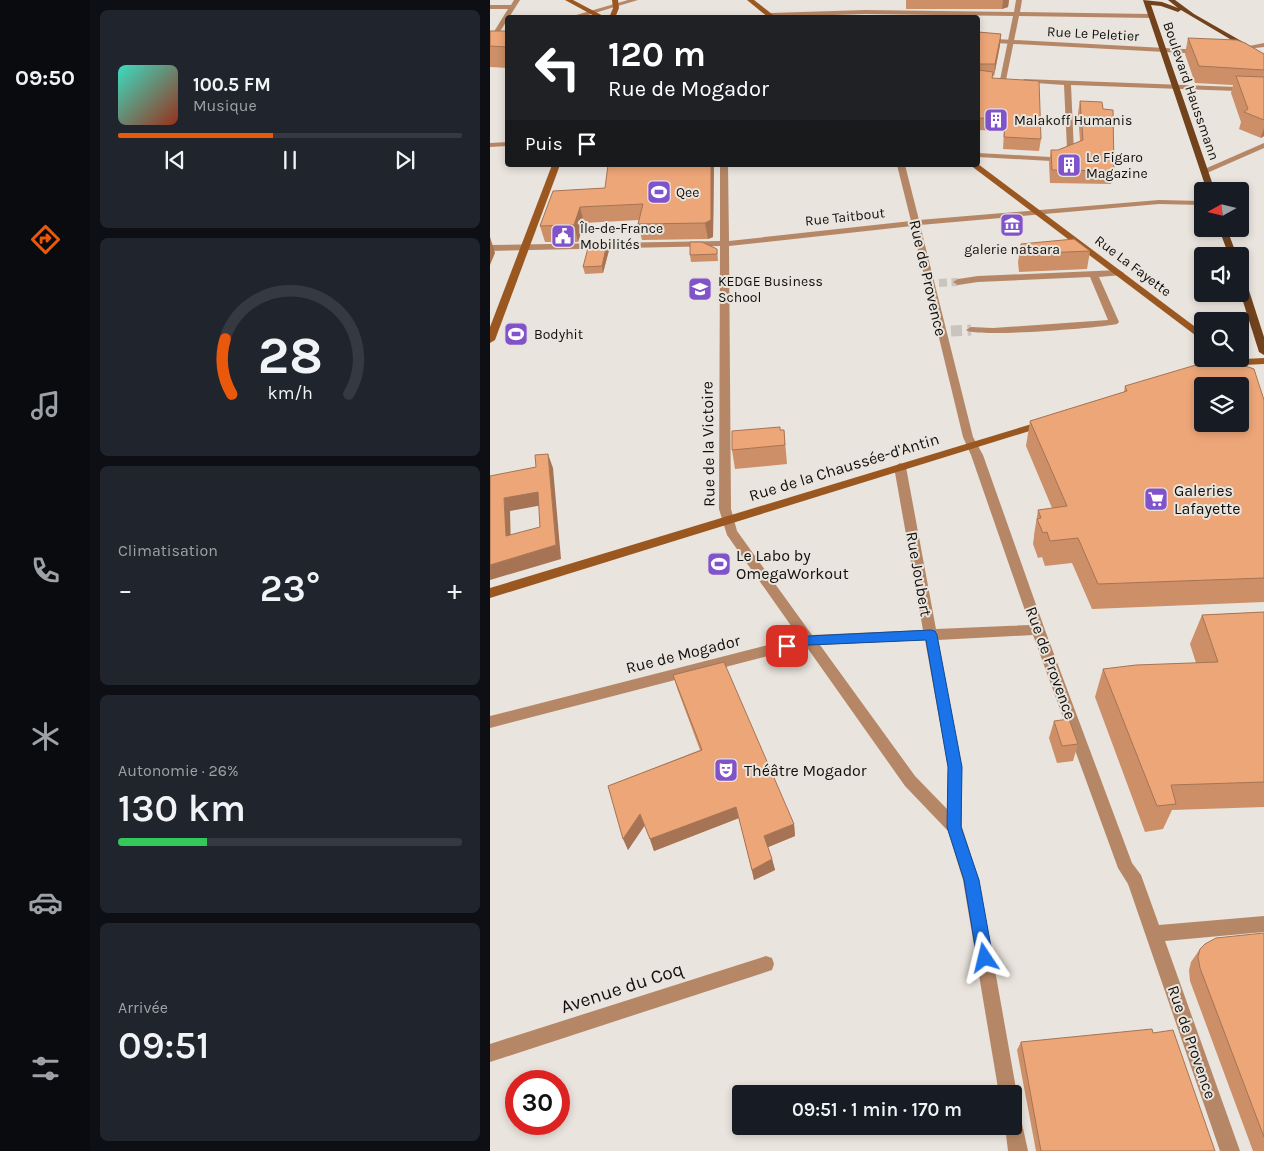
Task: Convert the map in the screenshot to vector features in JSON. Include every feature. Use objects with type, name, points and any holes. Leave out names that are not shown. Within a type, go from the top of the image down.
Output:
[{"type":"main road","points":[[568,0],[598,15]]},
{"type":"main road","points":[[750,0],[771,15]]},
{"type":"main road","points":[[1170,0],[1245,50]]},
{"type":"main road","points":[[1146,1],[1162,4],[1192,15]]},
{"type":"main road","name":"Boulevard Haussmann","points":[[1146,1],[1208,182]]},
{"type":"main road","points":[[613,15],[615,2]]},
{"type":"main road","points":[[490,340],[555,167]]},
{"type":"main road","name":"Rue La Fayette","points":[[977,167],[1194,330]]},
{"type":"main road","points":[[1248,302],[1264,352]]},
{"type":"main road","points":[[1249,360],[1264,361]]},
{"type":"main road","points":[[1216,371],[1224,367]]},
{"type":"main road","name":"Rue de la Chaussée-d'Antin","points":[[490,593],[1058,419]]},
{"type":"street","points":[[508,15],[517,0]]},
{"type":"street","points":[[576,15],[615,2],[635,0]]},
{"type":"street","points":[[862,0],[866,15],[1016,13],[1152,16]]},
{"type":"street","points":[[1003,80],[1009,42],[1019,0]]},
{"type":"street","points":[[490,7],[513,7]]},
{"type":"street","points":[[491,44],[505,20]]},
{"type":"street","points":[[491,44],[502,37]]},
{"type":"street","name":"Rue Le Peletier","points":[[980,40],[1208,52]]},
{"type":"street","points":[[1245,50],[1264,44]]},
{"type":"street","points":[[1245,50],[1261,55]]},
{"type":"street","points":[[993,80],[1264,90]]},
{"type":"street","points":[[980,155],[1051,158],[1071,150],[1067,83]]},
{"type":"street","points":[[490,145],[505,144]]},
{"type":"street","points":[[1204,171],[1264,145]]},
{"type":"street","name":"Rue de la Victoire","points":[[724,167],[725,499],[727,520],[731,532],[910,781],[954,827]]},
{"type":"street","name":"Rue de Provence","points":[[901,167],[915,223],[934,283],[946,331],[967,434],[1126,868],[1135,880],[1230,1151]]},
{"type":"street","name":"Rue Taitbout","points":[[490,248],[724,243],[915,223],[1158,202],[1194,203]]},
{"type":"street","points":[[958,282],[978,279],[1119,273]]},
{"type":"street","points":[[971,330],[1002,331],[1114,322],[1094,275]]},
{"type":"street","name":"Rue Joubert","points":[[900,467],[955,767],[954,827],[972,880],[1006,1085]]},
{"type":"street","name":"Rue de Mogador","points":[[490,722],[809,640],[1038,630]]},
{"type":"street","points":[[1154,934],[1264,924]]},
{"type":"street","name":"Avenue du Coq","points":[[490,1053],[766,964]]},
{"type":"street","points":[[1015,1135],[1018,1151]]},
{"type":"building","points":[[490,31],[505,31],[505,47],[490,46]]},
{"type":"building","points":[[980,32],[1001,34],[995,64],[980,64]]},
{"type":"building","points":[[1188,38],[1237,40],[1245,43],[1264,54],[1264,70],[1199,66]]},
{"type":"building","name":"Malakoff Humanis","points":[[980,70],[993,72],[992,78],[1039,81],[1041,139],[1004,137],[1005,119],[980,118]]},
{"type":"building","points":[[1236,76],[1264,77],[1264,120],[1244,112],[1248,109]]},
{"type":"building","points":[[1080,101],[1102,102],[1103,109],[1113,110],[1114,171],[1052,170],[1051,150],[1058,150],[1083,140]]},
{"type":"building","points":[[608,167],[711,167],[711,220],[705,223],[638,224],[643,204],[580,207],[574,225],[540,226],[553,191],[605,188]]},
{"type":"building","points":[[1074,239],[1090,251],[1021,254],[1021,244]]},
{"type":"building","points":[[690,242],[702,242],[717,249],[717,254],[690,255]]},
{"type":"building","points":[[589,244],[607,244],[602,266],[583,267]]},
{"type":"building","name":"Galeries Lafayette","points":[[1194,366],[1248,367],[1254,369],[1264,400],[1264,578],[1098,584],[1078,538],[1050,541],[1047,532],[1043,533],[1037,519],[1041,518],[1038,510],[1067,506],[1030,421],[1127,391],[1125,386]]},
{"type":"building","points":[[780,427],[780,430],[784,430],[785,445],[732,450],[732,431]]},
{"type":"building","points":[[548,454],[556,545],[490,565],[490,476],[536,467],[535,455]],"holes":[[[538,492],[540,527],[506,536],[504,498]]]},
{"type":"building","points":[[1264,612],[1264,782],[1171,785],[1176,804],[1157,806],[1103,669],[1136,665],[1218,662],[1202,615]]},
{"type":"building","name":"Théâtre Mogador","points":[[724,662],[794,824],[764,836],[772,859],[752,870],[736,807],[650,839],[640,814],[623,839],[608,786],[702,750],[673,675]]},
{"type":"building","points":[[1069,719],[1078,744],[1062,746],[1054,721]]},
{"type":"building","points":[[1264,933],[1264,1137],[1200,968],[1198,957],[1200,949],[1216,938]]},
{"type":"building","points":[[1152,1029],[1153,1033],[1173,1030],[1215,1151],[1041,1151],[1021,1042]]},
{"type":"tunnel","points":[[939,283],[958,282]]},
{"type":"tunnel","points":[[951,331],[971,330]]},
{"type":"place","name":"Malakoff Humanis","points":[[996,120]]},
{"type":"place","name":"Le Figaro Magazine","points":[[1069,165]]},
{"type":"place","name":"Qee","points":[[659,192]]},
{"type":"place","name":"galerie natsara","points":[[1012,225]]},
{"type":"place","name":"Île-de-France Mobilités","points":[[563,236]]},
{"type":"place","name":"KEDGE Business School","points":[[700,289]]},
{"type":"place","name":"Bodyhit","points":[[516,334]]},
{"type":"place","name":"Galeries Lafayette","points":[[1156,499]]},
{"type":"place","name":"Le Labo by OmegaWorkout","points":[[719,564]]},
{"type":"place","name":"Théâtre Mogador","points":[[726,770]]},
{"type":"route","points":[[787,646],[809,640],[931,635],[955,767],[954,827],[972,880],[985,958]]}]
